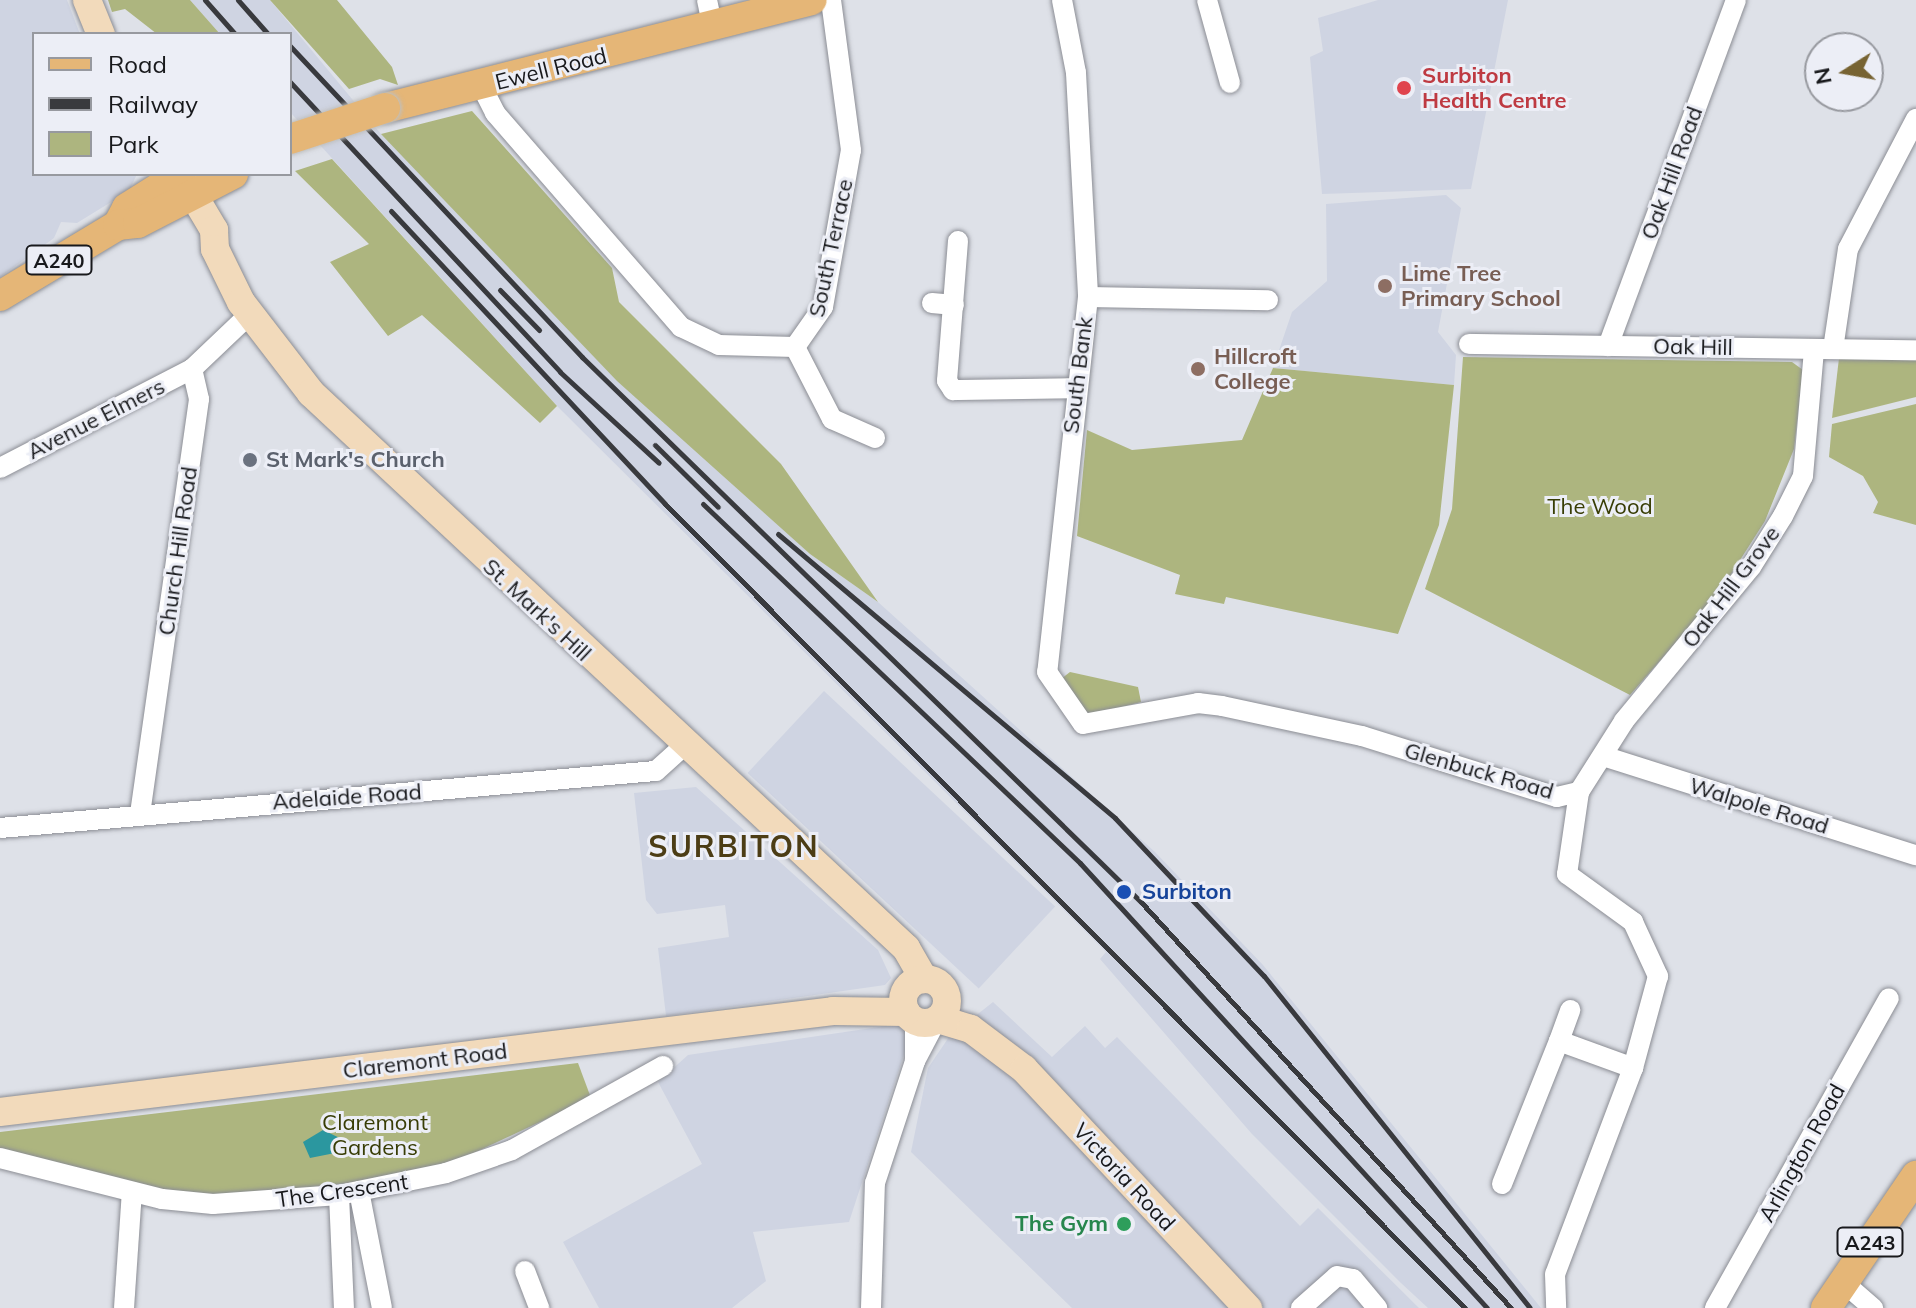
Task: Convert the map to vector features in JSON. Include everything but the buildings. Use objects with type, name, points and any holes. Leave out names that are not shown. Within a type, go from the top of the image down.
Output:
[{"type":"main road","points":[[87,0],[100,32]]},
{"type":"main road","name":"Ewell Road","points":[[292,138],[385,108],[482,87],[710,14],[812,0]]},
{"type":"main road","name":"A240","points":[[0,296],[118,225],[138,223],[176,183],[220,176]]},
{"type":"main road","name":"St. Mark's Hill","points":[[176,183],[249,315],[311,393],[894,944],[906,948],[922,1003]]},
{"type":"main road","name":"Claremont Road","points":[[0,1112],[850,1009],[922,1003]]},
{"type":"main road","name":"Victoria Road","points":[[922,1003],[965,1006],[999,1048],[1248,1308]]},
{"type":"main road","name":"A243","points":[[1826,1308],[1916,1176]]},
{"type":"street","name":"South Terrace","points":[[795,347],[823,307],[851,150],[831,0]]},
{"type":"street","name":"South Bank","points":[[1062,0],[1076,73],[1088,297],[1044,654],[1071,715],[1096,726]]},
{"type":"street","points":[[1207,0],[1230,83]]},
{"type":"street","name":"Oak Hill Road","points":[[1608,346],[1736,0]]},
{"type":"street","points":[[482,87],[495,113],[681,327],[719,345],[795,347],[832,419],[875,438]]},
{"type":"street","name":"Oak Hill Grove","points":[[1579,792],[1783,516],[1803,476],[1824,349],[1848,249],[1916,119]]},
{"type":"street","points":[[958,241],[947,381],[953,390],[1077,388]]},
{"type":"street","points":[[1088,297],[1268,300]]},
{"type":"street","points":[[932,303],[954,305]]},
{"type":"street","points":[[192,369],[249,315]]},
{"type":"street","name":"Oak Hill","points":[[1469,344],[1916,350]]},
{"type":"street","name":"Avenue Elmers","points":[[0,468],[192,369]]},
{"type":"street","name":"Church Hill Road","points":[[140,814],[199,399],[192,369]]},
{"type":"street","name":"Glenbuck Road","points":[[1096,726],[1198,703],[1222,706],[1362,736],[1557,797],[1579,792],[1567,874],[1633,922],[1658,976],[1633,1068],[1555,1274],[1556,1308]]},
{"type":"street","name":"Adelaide Road","points":[[0,828],[656,771],[683,747]]},
{"type":"street","name":"Walpole Road","points":[[1603,756],[1916,855]]},
{"type":"street","name":"Arlington Road","points":[[1715,1308],[1889,998]]},
{"type":"street","points":[[871,1308],[875,1183],[915,1061],[922,1003]]},
{"type":"street","points":[[1502,1184],[1505,1157],[1559,1041],[1570,1010]]},
{"type":"street","points":[[1559,1041],[1633,1068]]},
{"type":"street","name":"The Crescent","points":[[0,1158],[132,1192],[213,1204],[349,1193],[446,1173],[524,1144],[663,1066]]},
{"type":"street","points":[[124,1308],[132,1192]]},
{"type":"street","points":[[344,1308],[349,1193]]},
{"type":"street","points":[[349,1193],[382,1308]]},
{"type":"street","points":[[525,1271],[539,1308]]},
{"type":"street","points":[[1301,1308],[1337,1276],[1353,1279],[1377,1308]]},
{"type":"street","points":[[1843,1282],[1873,1308]]},
{"type":"shaded area","points":[[0,0],[67,0],[79,32],[32,32],[32,176],[136,176],[129,191],[77,223],[61,222],[54,238],[0,277]]},
{"type":"shaded area","points":[[190,0],[270,0],[381,134],[810,554],[878,602],[1155,852],[1263,965],[1541,1308],[1428,1308],[1401,1283],[1252,1134],[1100,959],[1106,952],[557,406],[292,114],[292,32],[218,32]]},
{"type":"shaded area","name":"Surbiton Health Centre","points":[[1378,0],[1508,0],[1471,189],[1322,194],[1310,57],[1323,51],[1318,18]]},
{"type":"shaded area","name":"Lime Tree Primary School","points":[[1446,195],[1461,208],[1438,332],[1456,355],[1454,385],[1273,368],[1292,312],[1327,281],[1326,204]]},
{"type":"shaded area","points":[[824,691],[1055,907],[979,988],[748,773]]},
{"type":"shaded area","points":[[696,787],[878,950],[891,978],[885,985],[666,1016],[658,948],[729,937],[725,905],[657,914],[646,900],[634,793]]},
{"type":"shaded area","points":[[993,1002],[1052,1057],[1085,1026],[1105,1048],[1117,1037],[1300,1226],[1318,1208],[1419,1308],[1072,1308],[911,1152],[928,1068],[949,1037]]},
{"type":"shaded area","points":[[899,1024],[909,1039],[849,1222],[753,1232],[766,1281],[732,1308],[599,1308],[563,1242],[702,1164],[658,1082],[688,1055]]},
{"type":"green space","points":[[108,0],[190,0],[218,32],[154,32],[125,9],[112,12]]},
{"type":"green space","points":[[270,0],[337,0],[392,67],[398,85],[380,79],[349,89]]},
{"type":"green space","points":[[472,111],[612,268],[619,302],[781,464],[878,602],[810,554],[617,381],[381,134]]},
{"type":"green space","points":[[332,159],[557,406],[540,423],[422,315],[388,336],[330,262],[369,244],[295,171]]},
{"type":"green space","name":"The Wood","points":[[1463,357],[1792,362],[1803,370],[1794,449],[1765,521],[1719,593],[1630,695],[1425,589],[1452,509]]},
{"type":"green space","points":[[1839,358],[1916,360],[1916,397],[1832,418]]},
{"type":"green space","points":[[1273,368],[1454,385],[1439,525],[1398,634],[1226,597],[1224,604],[1175,594],[1180,575],[1077,536],[1087,430],[1132,450],[1242,440]]},
{"type":"green space","points":[[1916,404],[1916,525],[1873,513],[1878,502],[1863,476],[1829,457],[1832,424]]},
{"type":"green space","points":[[1070,672],[1138,687],[1141,702],[1087,716],[1061,679]]},
{"type":"green space","name":"Claremont Gardens","points":[[578,1063],[591,1098],[463,1158],[392,1178],[208,1199],[127,1186],[0,1148],[0,1132]]},
{"type":"water","points":[[323,1130],[346,1141],[345,1151],[310,1158],[303,1142]]},
{"type":"railway","points":[[205,0],[233,32]]},
{"type":"railway","points":[[238,0],[266,32]]},
{"type":"railway","points":[[292,48],[582,357],[1141,902],[1511,1308]]},
{"type":"railway","points":[[292,84],[560,372],[659,463]]},
{"type":"railway","points":[[391,211],[665,504],[1465,1308]]},
{"type":"railway","points":[[500,290],[539,330]]},
{"type":"railway","points":[[655,445],[718,507]]},
{"type":"railway","points":[[703,504],[1080,863],[1487,1308]]},
{"type":"railway","points":[[778,534],[1115,818],[1264,976],[1530,1308]]},
{"type":"place","name":"Surbiton Health Centre","points":[[1404,88]]},
{"type":"place","name":"Lime Tree Primary School","points":[[1385,286]]},
{"type":"place","name":"Hillcroft College","points":[[1198,369]]},
{"type":"place","name":"St Mark's Church","points":[[250,460]]},
{"type":"place","name":"Surbiton","points":[[1124,892]]},
{"type":"place","name":"The Gym","points":[[1124,1224]]},
{"type":"district","name":"SURBITON","points":[[734,846]]}]
